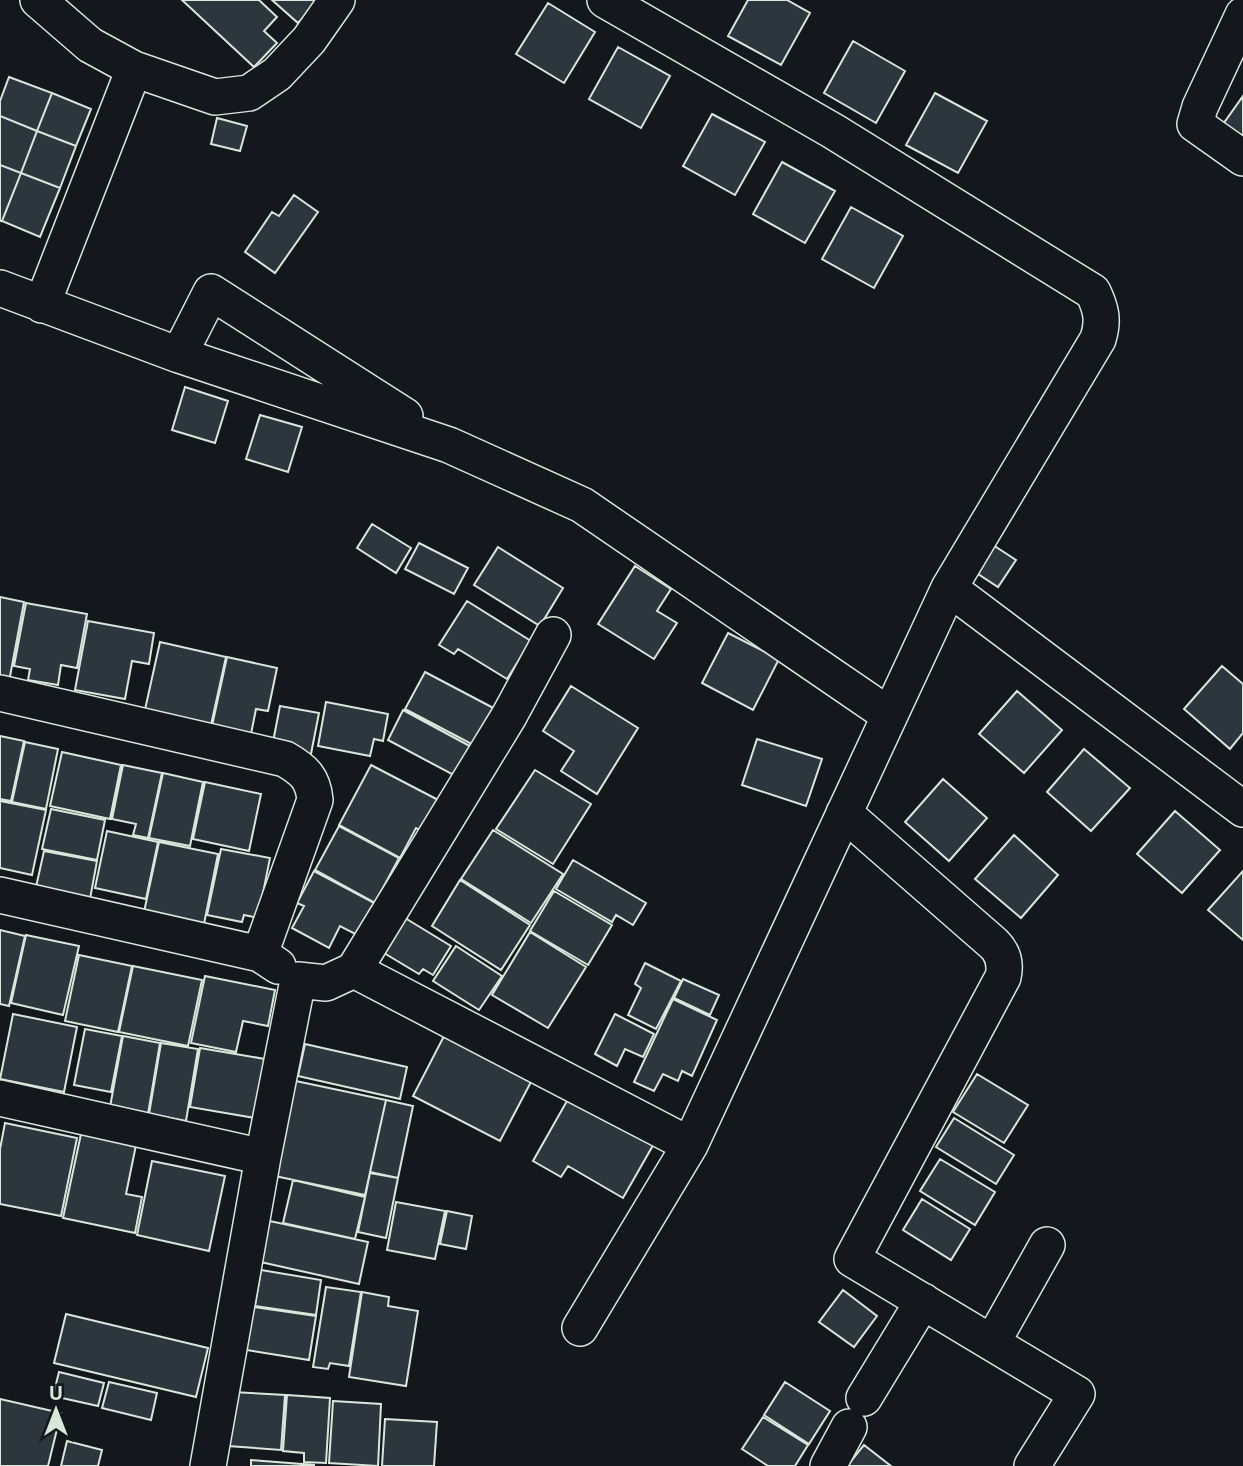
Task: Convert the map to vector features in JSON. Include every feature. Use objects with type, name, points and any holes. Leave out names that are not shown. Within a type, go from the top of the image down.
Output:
[{"type":"street","points":[[38,0],[90,45],[134,69],[215,97],[249,93],[277,74],[309,40],[337,0]]},
{"type":"street","points":[[580,1328],[690,1145],[949,588],[986,531],[1098,339],[1102,326],[1101,309],[1093,292],[833,131],[606,0]]},
{"type":"street","points":[[1243,15],[1200,107],[1195,124],[1243,158]]},
{"type":"street","points":[[42,305],[134,69]]},
{"type":"street","points":[[0,288],[179,355],[449,444],[582,505],[889,715]]},
{"type":"street","points":[[179,355],[211,292],[449,444]]},
{"type":"street","points":[[949,588],[1241,803]]},
{"type":"street","points":[[0,895],[260,954],[298,980],[326,983],[354,970],[509,716],[552,635]]},
{"type":"street","points":[[0,693],[285,760],[309,776],[314,787],[315,800],[260,954]]},
{"type":"street","points":[[844,813],[994,944],[1000,950],[1005,967],[1003,977],[852,1259],[1077,1394],[1045,1458]]},
{"type":"street","points":[[354,970],[690,1145]]},
{"type":"street","points":[[208,1466],[263,1157],[298,980]]},
{"type":"street","points":[[0,1098],[263,1157]]},
{"type":"street","points":[[992,1343],[1047,1245]]},
{"type":"street","points":[[828,1466],[856,1413],[923,1301]]},
{"type":"building","points":[[182,0],[259,0],[277,17],[264,31],[277,43],[254,67]]},
{"type":"building","points":[[272,0],[316,0],[318,2],[298,23]]},
{"type":"building","points":[[748,0],[787,0],[810,13],[781,65],[728,36]]},
{"type":"building","points":[[548,3],[595,32],[564,83],[516,54]]},
{"type":"building","points":[[853,41],[905,71],[876,123],[824,93]]},
{"type":"building","points":[[618,47],[670,76],[641,128],[589,99]]},
{"type":"building","points":[[9,77],[52,93],[37,131],[0,116],[0,101]]},
{"type":"building","points":[[52,93],[91,109],[76,146],[37,131]]},
{"type":"building","points":[[935,93],[987,121],[958,173],[906,145]]},
{"type":"building","points":[[1243,96],[1243,143],[1221,127]]},
{"type":"building","points":[[712,114],[765,142],[735,195],[683,166]]},
{"type":"building","points":[[0,116],[37,131],[21,173],[0,165]]},
{"type":"building","points":[[217,118],[247,126],[240,151],[211,144]]},
{"type":"building","points":[[37,131],[76,146],[60,188],[21,173]]},
{"type":"building","points":[[782,162],[835,191],[805,243],[753,214]]},
{"type":"building","points":[[0,165],[21,173],[2,221],[0,221]]},
{"type":"building","points":[[21,173],[60,188],[40,237],[2,221]]},
{"type":"building","points":[[294,195],[318,212],[275,273],[245,252],[272,212],[279,216]]},
{"type":"building","points":[[851,207],[903,236],[874,288],[822,259]]},
{"type":"building","points":[[185,387],[228,401],[215,443],[172,430]]},
{"type":"building","points":[[260,415],[302,427],[288,472],[246,459]]},
{"type":"building","points":[[372,524],[411,548],[396,573],[357,548]]},
{"type":"building","points":[[419,543],[468,568],[454,594],[405,569]]},
{"type":"building","points":[[993,545],[1016,560],[998,587],[975,572]]},
{"type":"building","points":[[498,547],[563,588],[540,626],[474,585]]},
{"type":"building","points":[[635,566],[671,589],[657,611],[677,623],[654,659],[598,624]]},
{"type":"building","points":[[0,597],[24,602],[8,687],[0,685]]},
{"type":"building","points":[[467,601],[531,641],[507,679],[458,649],[454,654],[439,645]]},
{"type":"building","points":[[26,603],[87,614],[77,668],[61,665],[58,685],[28,680],[30,669],[14,666]]},
{"type":"building","points":[[88,621],[154,633],[149,664],[132,661],[125,699],[75,690]]},
{"type":"building","points":[[728,633],[779,659],[753,710],[702,683]]},
{"type":"building","points":[[160,642],[226,657],[209,734],[144,714]]},
{"type":"building","points":[[227,657],[277,668],[268,711],[256,709],[251,734],[212,726]]},
{"type":"building","points":[[1222,666],[1243,684],[1243,733],[1230,749],[1184,709]]},
{"type":"building","points":[[425,672],[501,712],[481,749],[405,709]]},
{"type":"building","points":[[571,686],[638,728],[597,794],[561,771],[574,751],[543,731]]},
{"type":"building","points":[[1017,691],[1062,730],[1024,773],[979,734]]},
{"type":"building","points":[[326,702],[388,714],[383,741],[374,739],[370,756],[318,746]]},
{"type":"building","points":[[280,706],[319,713],[310,759],[271,752]]},
{"type":"building","points":[[403,710],[479,751],[463,780],[388,740]]},
{"type":"building","points":[[0,736],[24,741],[11,801],[0,799]]},
{"type":"building","points":[[757,739],[822,759],[806,806],[742,785]]},
{"type":"building","points":[[25,742],[58,749],[46,809],[12,802]]},
{"type":"building","points":[[1084,749],[1130,788],[1091,831],[1047,792]]},
{"type":"building","points":[[62,752],[121,765],[110,819],[50,806]]},
{"type":"building","points":[[123,765],[162,773],[148,838],[133,835],[136,824],[112,819]]},
{"type":"building","points":[[371,765],[444,803],[427,834],[416,828],[400,858],[339,825]]},
{"type":"building","points":[[535,770],[591,804],[553,864],[496,829]]},
{"type":"building","points":[[163,773],[203,782],[190,846],[149,838]]},
{"type":"building","points":[[943,779],[987,818],[949,861],[905,822]]},
{"type":"building","points":[[205,782],[261,794],[249,851],[193,839]]},
{"type":"building","points":[[0,801],[46,810],[32,875],[0,868]]},
{"type":"building","points":[[51,809],[105,820],[97,860],[42,849]]},
{"type":"building","points":[[1175,811],[1220,850],[1182,893],[1137,854]]},
{"type":"building","points":[[339,826],[399,858],[375,903],[315,870]]},
{"type":"building","points":[[493,830],[563,874],[531,923],[461,879]]},
{"type":"building","points":[[107,831],[158,842],[146,899],[95,888]]},
{"type":"building","points":[[1014,835],[1058,875],[1021,918],[975,879]]},
{"type":"building","points":[[159,842],[218,854],[204,924],[144,912]]},
{"type":"building","points":[[221,849],[270,858],[258,918],[244,915],[242,922],[207,915]]},
{"type":"building","points":[[44,851],[97,861],[90,899],[36,887]]},
{"type":"building","points":[[573,860],[646,903],[633,925],[616,915],[612,922],[556,889]]},
{"type":"building","points":[[314,871],[380,906],[363,938],[340,926],[329,948],[292,928],[304,906],[297,903]]},
{"type":"building","points":[[1243,871],[1243,940],[1208,910]]},
{"type":"building","points":[[460,880],[530,925],[501,970],[432,926]]},
{"type":"building","points":[[554,891],[612,925],[588,965],[530,931]]},
{"type":"building","points":[[405,918],[451,946],[433,975],[423,969],[419,974],[384,953]]},
{"type":"building","points":[[0,930],[25,936],[9,1006],[0,1004]]},
{"type":"building","points":[[530,932],[586,967],[548,1028],[492,995]]},
{"type":"building","points":[[26,935],[79,946],[63,1015],[11,1003]]},
{"type":"building","points":[[456,946],[502,976],[479,1010],[433,981]]},
{"type":"building","points":[[79,955],[132,966],[118,1032],[65,1021]]},
{"type":"building","points":[[645,963],[681,981],[656,1029],[628,1015],[641,988],[635,984]]},
{"type":"building","points":[[133,966],[202,980],[188,1046],[119,1032]]},
{"type":"building","points":[[205,976],[275,990],[268,1026],[243,1021],[236,1052],[191,1043]]},
{"type":"building","points":[[683,979],[719,995],[710,1015],[674,998]]},
{"type":"building","points":[[673,999],[717,1020],[692,1076],[682,1071],[678,1081],[663,1074],[654,1091],[634,1082]]},
{"type":"building","points":[[13,1014],[77,1027],[64,1092],[0,1079]]},
{"type":"building","points":[[615,1014],[654,1034],[643,1057],[625,1049],[617,1066],[595,1054]]},
{"type":"building","points":[[85,1029],[122,1036],[111,1092],[74,1085]]},
{"type":"building","points":[[123,1036],[160,1043],[148,1114],[110,1107]]},
{"type":"building","points":[[444,1036],[531,1082],[500,1141],[413,1096]]},
{"type":"building","points":[[161,1043],[198,1049],[186,1121],[149,1114]]},
{"type":"building","points":[[305,1044],[407,1067],[400,1099],[298,1076]]},
{"type":"building","points":[[200,1048],[265,1059],[255,1118],[190,1107]]},
{"type":"building","points":[[977,1074],[1028,1105],[1004,1143],[953,1112]]},
{"type":"building","points":[[291,1080],[386,1100],[365,1195],[270,1175]]},
{"type":"building","points":[[572,1092],[656,1140],[623,1198],[568,1166],[561,1177],[533,1161]]},
{"type":"building","points":[[386,1100],[413,1106],[398,1178],[370,1172]]},
{"type":"building","points":[[954,1118],[1014,1155],[996,1184],[936,1147]]},
{"type":"building","points":[[5,1123],[77,1138],[61,1216],[0,1204],[0,1149]]},
{"type":"building","points":[[81,1134],[136,1145],[126,1194],[142,1197],[135,1233],[63,1218]]},
{"type":"building","points":[[940,1159],[995,1192],[975,1225],[920,1191]]},
{"type":"building","points":[[152,1161],[225,1176],[209,1251],[137,1235]]},
{"type":"building","points":[[370,1173],[398,1178],[386,1238],[358,1232]]},
{"type":"building","points":[[293,1180],[365,1197],[355,1239],[283,1223]]},
{"type":"building","points":[[922,1199],[970,1229],[951,1260],[903,1230]]},
{"type":"building","points":[[396,1202],[445,1211],[435,1259],[387,1250]]},
{"type":"building","points":[[447,1211],[472,1216],[466,1249],[440,1244]]},
{"type":"building","points":[[265,1220],[368,1242],[359,1284],[256,1261]]},
{"type":"building","points":[[261,1270],[321,1280],[316,1315],[255,1306]]},
{"type":"building","points":[[326,1287],[361,1292],[349,1366],[330,1363],[328,1369],[313,1367]]},
{"type":"building","points":[[843,1290],[877,1316],[854,1347],[819,1322]]},
{"type":"building","points":[[362,1292],[389,1297],[388,1306],[418,1311],[406,1386],[349,1377]]},
{"type":"building","points":[[247,1306],[316,1316],[309,1360],[240,1349]]},
{"type":"building","points":[[66,1314],[208,1348],[196,1397],[54,1363]]},
{"type":"building","points":[[59,1372],[104,1383],[98,1406],[53,1396]]},
{"type":"building","points":[[109,1382],[157,1393],[151,1420],[102,1408]]},
{"type":"building","points":[[785,1382],[830,1411],[809,1444],[764,1415]]},
{"type":"building","points":[[232,1392],[285,1395],[281,1450],[228,1446]]},
{"type":"building","points":[[287,1395],[330,1398],[326,1463],[304,1462],[304,1453],[283,1451]]},
{"type":"building","points":[[0,1399],[61,1413],[48,1466],[0,1466]]},
{"type":"building","points":[[333,1401],[381,1404],[378,1466],[329,1463]]},
{"type":"building","points":[[763,1417],[808,1445],[795,1466],[768,1466],[742,1449]]},
{"type":"building","points":[[385,1419],[437,1422],[434,1466],[382,1466]]},
{"type":"building","points":[[67,1441],[102,1450],[98,1466],[61,1466]]},
{"type":"building","points":[[864,1445],[891,1466],[847,1466]]},
{"type":"building","points":[[251,1460],[314,1465],[314,1466],[251,1466]]}]
